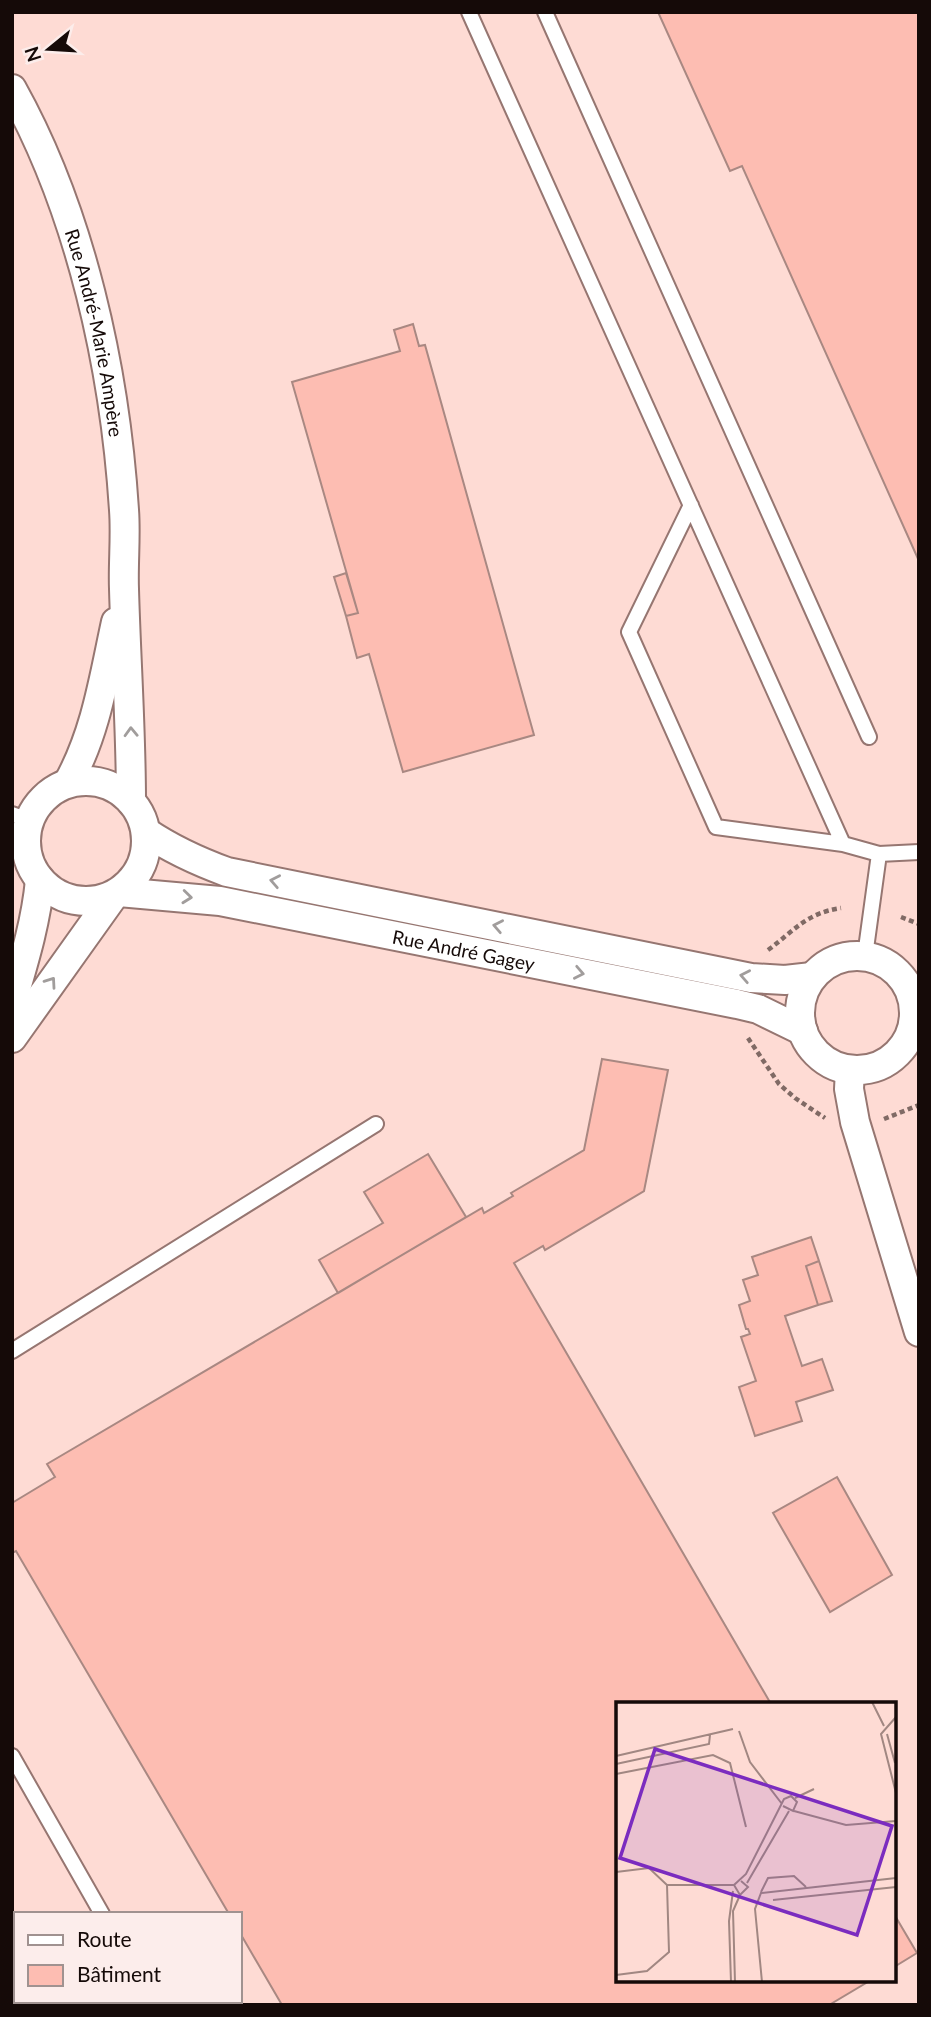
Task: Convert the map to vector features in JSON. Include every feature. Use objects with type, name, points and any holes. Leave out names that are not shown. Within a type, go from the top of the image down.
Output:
[{"type":"street","name":"Rue André-Marie Ampère","points":[[12,89],[43,153],[66,216],[87,280],[105,358],[118,437],[124,513],[131,801],[141,815],[146,832]]},
{"type":"street","name":"Rue André-Marie Ampère","points":[[40,880],[26,851],[26,836],[21,817],[51,791],[68,783],[80,762],[92,728],[124,589]]},
{"type":"street","points":[[68,783],[85,780],[102,782],[118,789],[131,801]]},
{"type":"street","points":[[12,1038],[116,893],[132,880],[146,849],[146,832]]},
{"type":"street","name":"Rue André Gagey","points":[[146,832],[168,847],[226,872],[751,978],[785,980],[812,977]]},
{"type":"street","points":[[40,880],[52,891],[67,898],[90,901],[116,893]]},
{"type":"street","points":[[12,1002],[31,938],[40,880]]},
{"type":"street","name":"Rue André Gagey","points":[[116,893],[220,901],[758,1009],[803,1031]]},
{"type":"street","points":[[850,955],[865,956],[881,960],[895,969],[916,999],[915,1015],[912,1033],[903,1049],[890,1061],[877,1067],[850,1070],[834,1066],[810,1045],[800,1017],[801,1003],[812,977],[835,959],[850,955]]},
{"type":"street","points":[[890,1061],[919,1058]]},
{"type":"street","points":[[850,1070],[849,1089],[855,1122],[919,1332]]},
{"type":"lane","points":[[469,12],[843,844]]},
{"type":"lane","points":[[545,12],[869,737]]},
{"type":"lane","points":[[691,505],[629,632],[716,827],[843,844],[878,854],[919,852]]},
{"type":"lane","points":[[865,956],[878,854]]},
{"type":"lane","points":[[12,1351],[376,1124]]},
{"type":"lane","points":[[12,1756],[101,1912]]},
{"type":"path","points":[[765,952],[792,929],[813,916],[826,910],[841,908]]},
{"type":"path","points":[[901,917],[919,924]]},
{"type":"path","points":[[743,1032],[779,1084],[811,1110],[834,1121]]},
{"type":"path","points":[[873,1121],[898,1115],[919,1105]]},
{"type":"building","points":[[658,12],[919,12],[919,561],[742,166],[730,171]]},
{"type":"building","points":[[413,324],[419,346],[425,345],[534,735],[403,772],[369,654],[357,658],[346,616],[358,613],[292,382],[400,351],[394,330]]},
{"type":"building","points":[[346,573],[358,613],[346,616],[334,577]]},
{"type":"building","points":[[602,1059],[668,1070],[644,1191],[545,1250],[543,1246],[514,1263],[770,1702],[616,1702],[616,1982],[868,1982],[829,2005],[282,2005],[242,1936],[242,1912],[228,1912],[16,1551],[12,1553],[12,1503],[55,1477],[47,1464],[482,1208],[484,1213],[513,1196],[511,1193],[584,1150]]},
{"type":"building","points":[[428,1154],[466,1217],[338,1293],[319,1260],[383,1223],[364,1192]]},
{"type":"building","points":[[811,1237],[819,1261],[806,1266],[818,1305],[785,1316],[802,1366],[822,1359],[833,1390],[796,1402],[802,1421],[755,1436],[739,1387],[756,1381],[741,1337],[750,1334],[739,1305],[750,1301],[743,1280],[758,1275],[752,1257]]},
{"type":"building","points":[[819,1261],[832,1301],[818,1305],[806,1266]]},
{"type":"building","points":[[837,1477],[892,1575],[830,1612],[773,1513]]},
{"type":"building","points":[[896,1917],[917,1953],[896,1966]]}]
